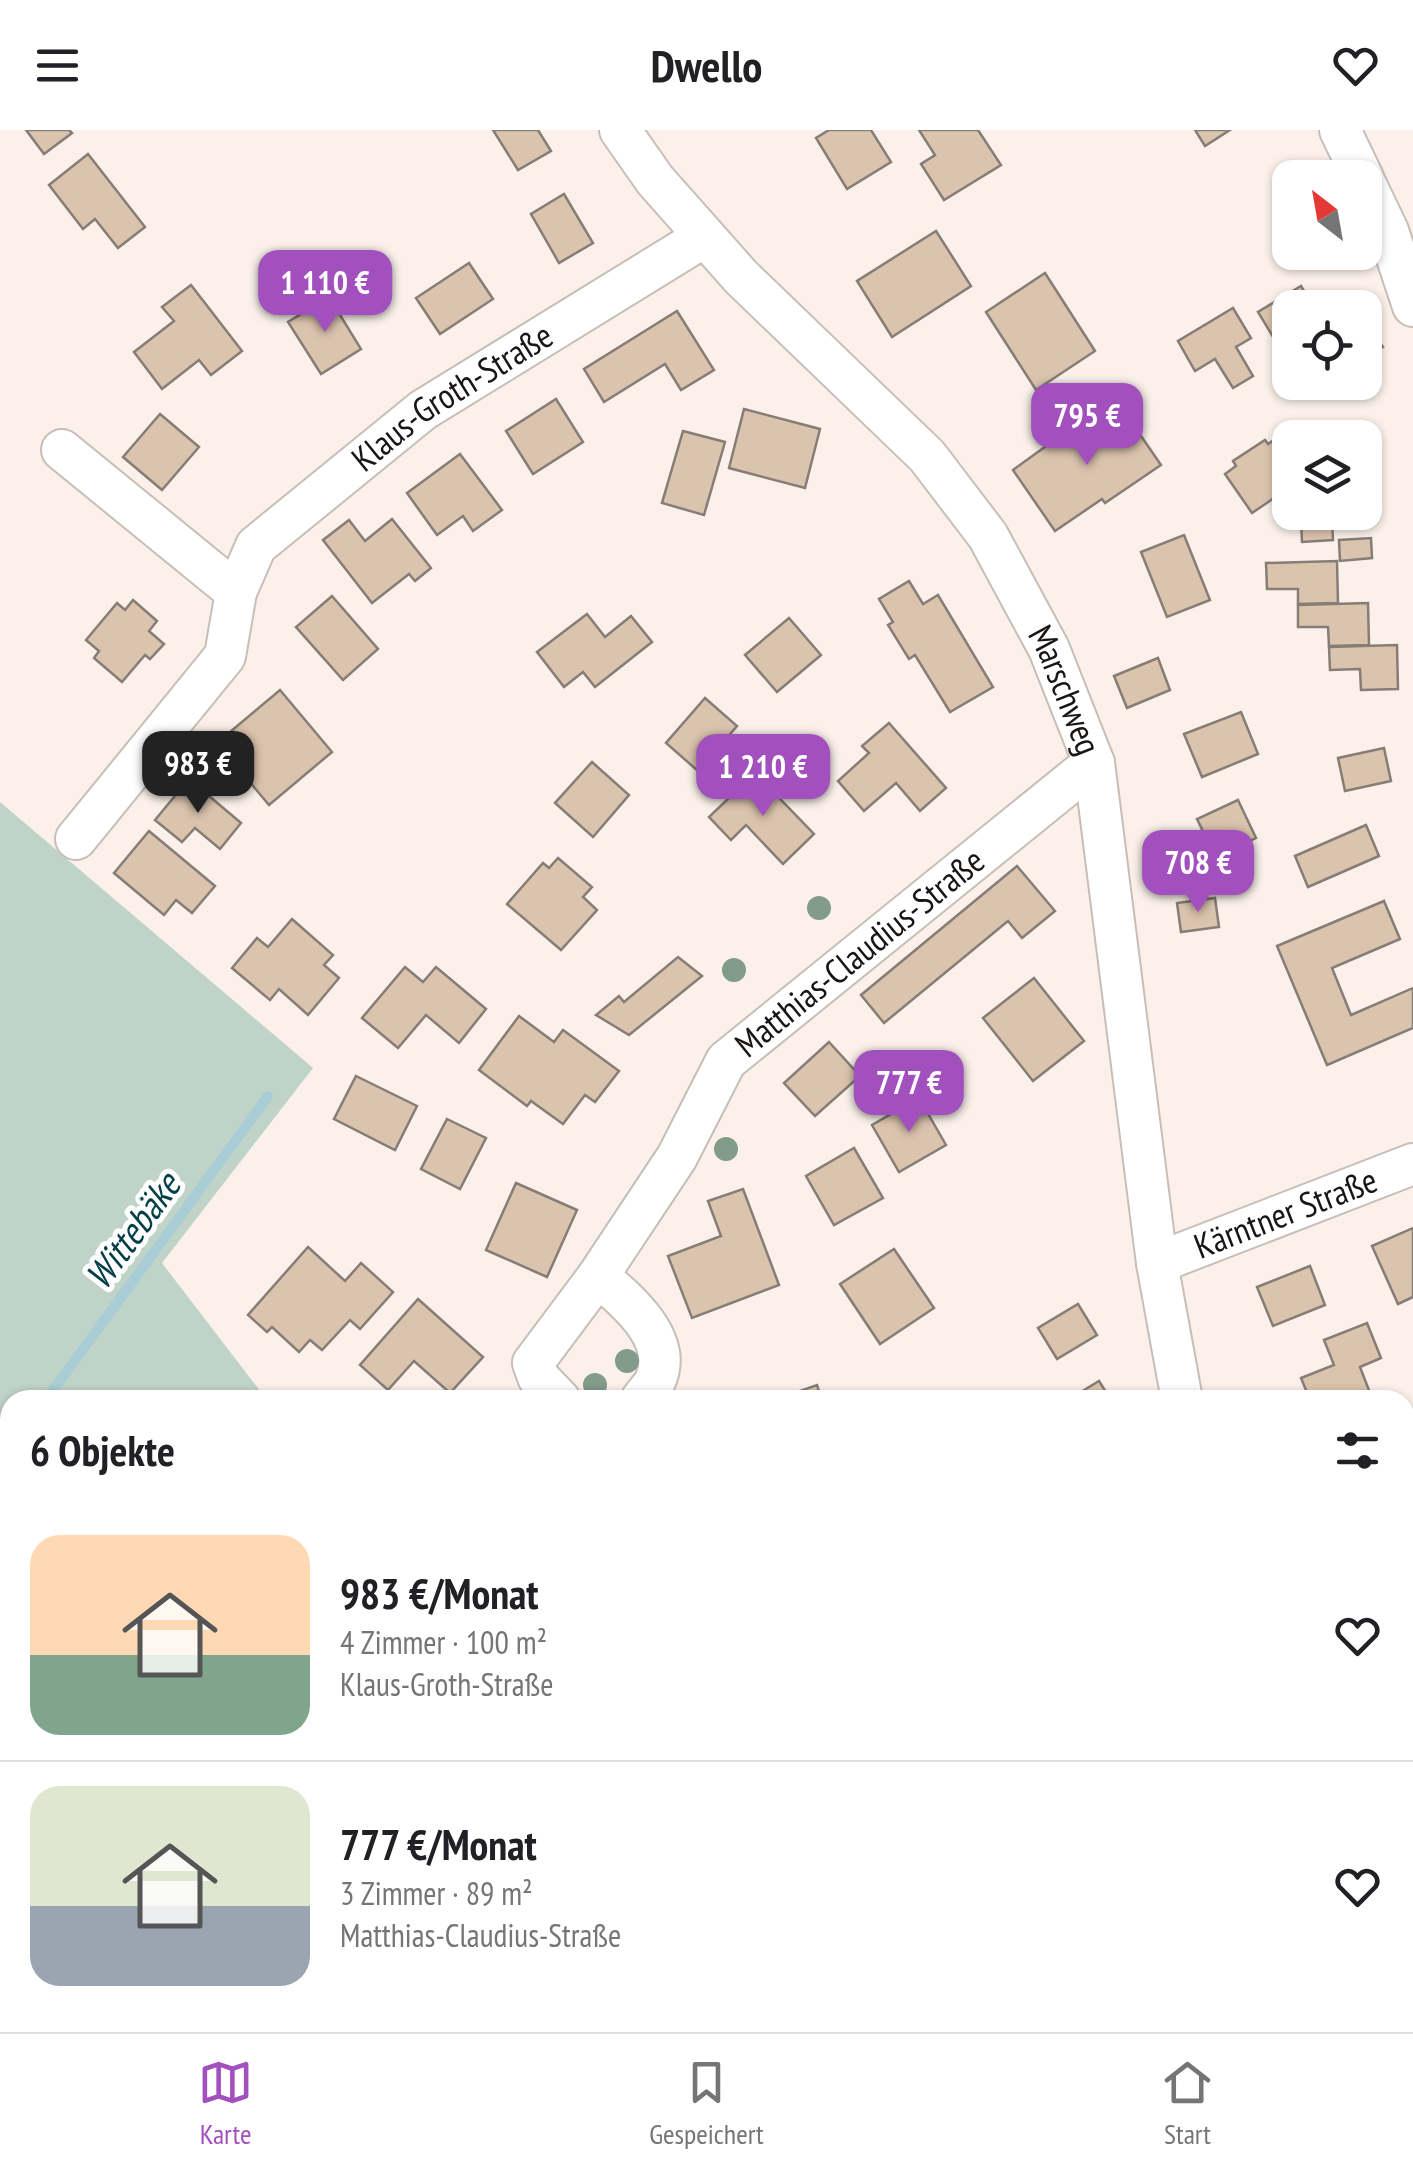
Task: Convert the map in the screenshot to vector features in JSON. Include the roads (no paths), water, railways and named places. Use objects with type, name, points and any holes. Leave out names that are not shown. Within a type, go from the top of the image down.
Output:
[{"type":"street","name":"Marschweg","points":[[620,130],[655,180],[704,237],[927,456],[988,536],[1049,649],[1094,763],[1157,1263],[1180,1390]]},
{"type":"street","points":[[1340,130],[1354,160]]},
{"type":"street","points":[[1382,219],[1413,306]]},
{"type":"street","name":"Klaus-Groth-Straße","points":[[76,839],[225,656],[236,592],[256,546],[424,410],[704,237]]},
{"type":"street","points":[[62,450],[236,592]]},
{"type":"street","name":"Matthias-Claudius-Straße","points":[[550,1390],[538,1377],[533,1363],[598,1276],[678,1157],[726,1061],[1094,763]]},
{"type":"street","name":"Kärntner Straße","points":[[1157,1263],[1413,1164]]},
{"type":"street","points":[[598,1276],[645,1322],[659,1354],[657,1378],[648,1390]]},
{"type":"waterway","name":"Wittebäke","points":[[53,1390],[268,1096]]}]
